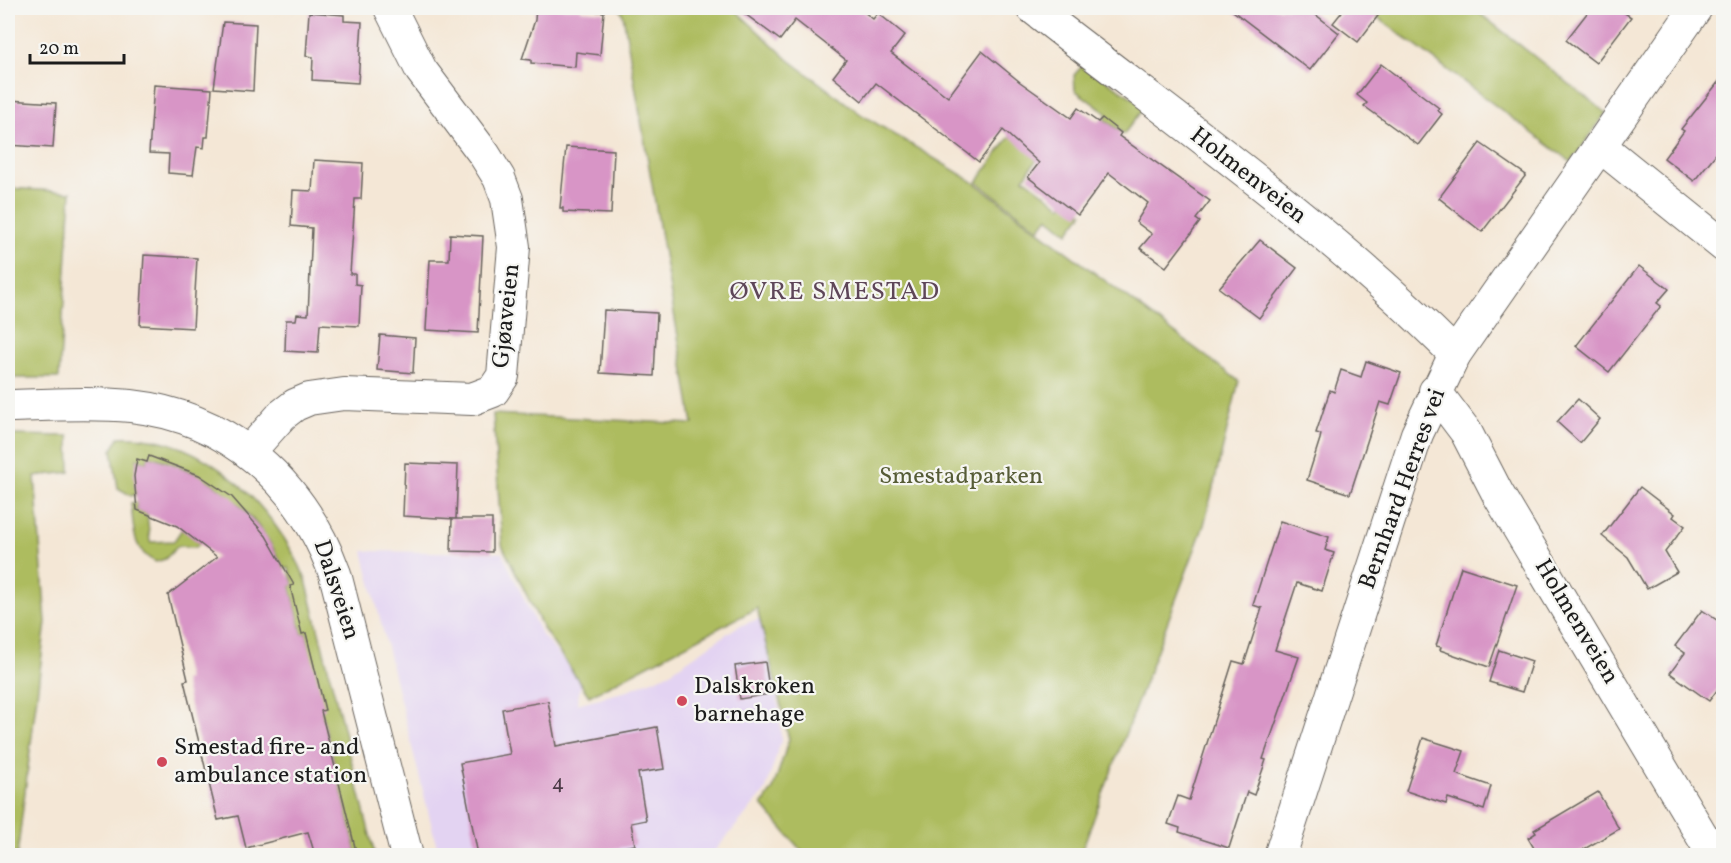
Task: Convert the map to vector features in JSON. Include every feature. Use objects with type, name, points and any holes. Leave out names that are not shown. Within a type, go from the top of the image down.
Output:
[{"type":"street","name":"Gjøaveien","points":[[250,451],[282,416],[295,405],[309,399],[344,394],[472,399],[493,391],[503,376],[514,247],[507,199],[499,178],[484,154],[412,55],[390,8]]},
{"type":"street","name":"Holmenveien","points":[[1033,8],[1345,252],[1410,308],[1455,354]]},
{"type":"street","name":"Bernhard Herres vei","points":[[1280,855],[1418,434],[1435,391],[1455,354],[1696,8]]},
{"type":"street","points":[[1600,146],[1724,246]]},
{"type":"street","name":"Holmenveien","points":[[1435,391],[1466,432],[1498,494],[1714,855]]},
{"type":"street","name":"Dalsveien","points":[[8,406],[111,404],[151,409],[208,427],[250,451],[289,489],[326,547],[345,604],[407,855]]},
{"type":"shaded area","name":"Dalskroken barnehage","points":[[363,551],[502,553],[541,634],[581,681],[577,704],[623,692],[669,673],[737,627],[761,618],[774,674],[781,741],[765,792],[711,855],[439,855]]},
{"type":"green space","name":"Smestadparken","points":[[619,8],[733,8],[789,60],[862,115],[972,181],[1239,381],[1204,525],[1080,855],[805,855],[762,805],[773,789],[789,739],[757,608],[589,696],[544,630],[502,545],[493,414],[693,424],[623,15]]},
{"type":"green space","points":[[1365,8],[1473,8],[1606,113],[1571,162]]},
{"type":"green space","points":[[1083,65],[1145,106],[1124,134],[1104,119],[1107,114],[1075,90],[1074,75]]},
{"type":"green space","points":[[1025,115],[1053,136],[1024,178],[1061,206],[1066,201],[1083,213],[1068,233],[1048,217],[1039,229],[977,182]]},
{"type":"green space","points":[[8,188],[71,192],[59,378],[8,378]]},
{"type":"green space","points":[[8,435],[69,436],[70,472],[35,476],[46,622],[17,856],[8,855]]},
{"type":"green space","points":[[119,437],[150,439],[180,448],[208,462],[234,480],[256,502],[293,553],[306,580],[375,855],[357,855],[321,711],[306,633],[302,634],[290,586],[293,585],[289,568],[284,569],[261,529],[246,512],[212,483],[192,472],[149,456],[147,462],[137,459],[135,495],[131,496],[118,488],[112,450]]},
{"type":"green space","points":[[138,502],[136,510],[147,513],[150,542],[174,541],[182,529],[200,543],[196,547],[178,546],[165,559],[156,562],[148,557],[142,552],[135,537],[131,503]]},
{"type":"building","points":[[536,8],[581,8],[581,10],[604,12],[600,55],[576,52],[575,67],[531,63],[531,60],[522,59],[535,20]]},
{"type":"building","points":[[737,8],[859,8],[873,19],[878,13],[905,35],[891,53],[948,97],[982,51],[1020,82],[1071,118],[1078,108],[1098,122],[1102,118],[1121,133],[1119,136],[1210,201],[1196,219],[1200,222],[1166,267],[1140,248],[1152,234],[1136,222],[1148,203],[1109,173],[1078,215],[1028,177],[1039,163],[1003,130],[979,162],[876,83],[862,101],[833,77],[846,60],[795,20],[780,40]]},
{"type":"building","points":[[1229,8],[1307,8],[1339,33],[1310,70]]},
{"type":"building","points":[[1345,8],[1384,8],[1358,42],[1333,23]]},
{"type":"building","points":[[1591,8],[1617,8],[1631,17],[1596,63],[1566,40]]},
{"type":"building","points":[[309,12],[344,15],[344,21],[362,22],[358,83],[312,80],[313,57],[306,56]]},
{"type":"building","points":[[223,22],[256,24],[253,91],[214,88]]},
{"type":"building","points":[[1381,64],[1439,108],[1437,110],[1442,114],[1418,145],[1364,106],[1367,103],[1357,95]]},
{"type":"building","points":[[1724,75],[1724,144],[1694,181],[1664,158],[1684,131],[1681,129]]},
{"type":"building","points":[[154,85],[212,89],[208,137],[205,137],[204,148],[197,147],[193,175],[168,173],[169,154],[149,153]]},
{"type":"building","points":[[8,100],[56,103],[53,148],[8,145]]},
{"type":"building","points":[[1480,143],[1526,175],[1482,232],[1439,198]]},
{"type":"building","points":[[566,147],[614,150],[611,214],[563,212],[563,208],[560,208]]},
{"type":"building","points":[[314,160],[363,163],[361,199],[355,199],[350,274],[355,274],[355,284],[361,285],[359,326],[320,324],[318,353],[285,351],[286,320],[296,320],[297,314],[308,315],[312,228],[291,226],[293,190],[312,191]]},
{"type":"building","points":[[450,234],[483,236],[478,333],[426,330],[430,260],[449,260]]},
{"type":"building","points":[[1260,240],[1297,268],[1259,318],[1219,288]]},
{"type":"building","points":[[144,255],[197,258],[193,328],[140,325]]},
{"type":"building","points":[[1639,266],[1669,289],[1657,303],[1661,306],[1609,372],[1576,346]]},
{"type":"building","points":[[604,310],[657,313],[654,376],[600,373]]},
{"type":"building","points":[[380,335],[415,338],[413,373],[377,370]]},
{"type":"building","points":[[1366,361],[1401,373],[1390,405],[1380,402],[1350,494],[1307,480],[1321,434],[1316,433],[1330,390],[1334,392],[1341,370],[1361,377]]},
{"type":"building","points":[[1578,399],[1600,419],[1580,443],[1557,422]]},
{"type":"building","points":[[149,456],[199,475],[232,497],[266,536],[294,585],[290,586],[302,634],[306,633],[325,710],[321,711],[357,855],[315,855],[308,832],[246,848],[238,816],[218,820],[184,681],[188,680],[168,595],[217,557],[177,526],[137,510],[134,476],[137,459],[147,462]]},
{"type":"building","points":[[405,463],[458,465],[456,519],[403,516]]},
{"type":"building","points":[[1640,487],[1675,514],[1673,517],[1685,526],[1665,552],[1677,572],[1647,589],[1628,557],[1602,536]]},
{"type":"building","points":[[452,519],[492,519],[492,552],[451,551]]},
{"type":"building","points":[[1280,521],[1329,537],[1325,550],[1334,553],[1322,591],[1297,583],[1275,650],[1299,657],[1263,759],[1266,760],[1254,795],[1247,792],[1229,848],[1179,832],[1180,828],[1168,824],[1178,796],[1189,800],[1233,661],[1244,664],[1262,608],[1253,605]]},
{"type":"building","points":[[1461,567],[1517,585],[1489,667],[1440,650],[1441,647],[1436,646]]},
{"type":"building","points":[[1702,610],[1724,625],[1724,681],[1709,701],[1670,673],[1685,653],[1675,646]]},
{"type":"building","points":[[1499,650],[1532,661],[1522,692],[1489,682]]},
{"type":"building","points":[[765,662],[770,694],[740,699],[735,666]]},
{"type":"building","points":[[548,701],[556,746],[657,727],[664,769],[638,773],[646,820],[631,823],[635,845],[577,855],[478,855],[460,763],[510,754],[502,709]]},
{"type":"building","points":[[1423,738],[1464,751],[1456,774],[1491,786],[1484,810],[1448,798],[1446,804],[1406,791]]},
{"type":"building","points":[[1598,792],[1619,829],[1574,855],[1538,855],[1528,838],[1536,833],[1534,830]]},
{"type":"place","name":"Dalskroken barnehage","points":[[682,701]]},
{"type":"place","name":"Smestad fire- and ambulance station","points":[[162,762]]},
{"type":"district","name":"ØVRE SMESTAD","points":[[835,292]]}]
